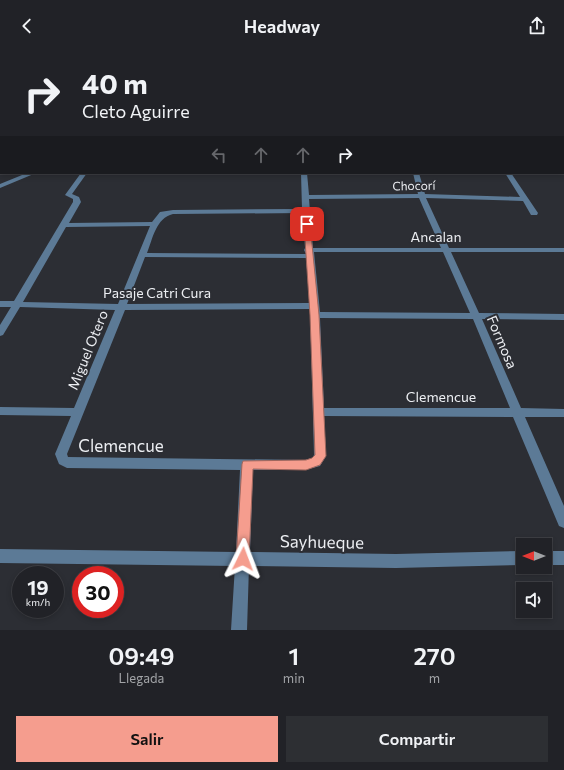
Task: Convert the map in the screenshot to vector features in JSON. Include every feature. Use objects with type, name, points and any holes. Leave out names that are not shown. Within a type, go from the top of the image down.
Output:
[{"type":"street","points":[[1,185],[30,174]]},
{"type":"street","points":[[0,333],[77,202],[77,198],[68,195],[83,174]]},
{"type":"street","points":[[304,174],[314,311],[318,412]]},
{"type":"street","name":"Formosa","points":[[416,174],[422,197],[476,316],[564,522]]},
{"type":"street","points":[[509,174],[534,213]]},
{"type":"street","name":"Chocorí","points":[[305,197],[524,198]]},
{"type":"street","name":"Miguel Otero","points":[[67,463],[63,460],[61,454],[141,255],[160,216],[173,212],[306,211]]},
{"type":"street","points":[[63,225],[155,224]]},
{"type":"street","name":"Ancalan","points":[[141,255],[309,253],[446,249],[564,250]]},
{"type":"street","name":"Pasaje Catri Cura","points":[[0,304],[564,317]]},
{"type":"street","points":[[0,411],[78,412]]},
{"type":"street","name":"Clemencue","points":[[67,463],[306,465],[316,462],[320,456],[318,412],[564,413]]},
{"type":"street","points":[[239,630],[247,464]]},
{"type":"street","name":"Sayhueque","points":[[0,556],[396,560],[516,558]]},
{"type":"street","points":[[552,558],[564,558]]},
{"type":"route","points":[[243,559],[247,464],[306,465],[316,462],[320,456],[315,315],[308,250],[307,224]]}]
